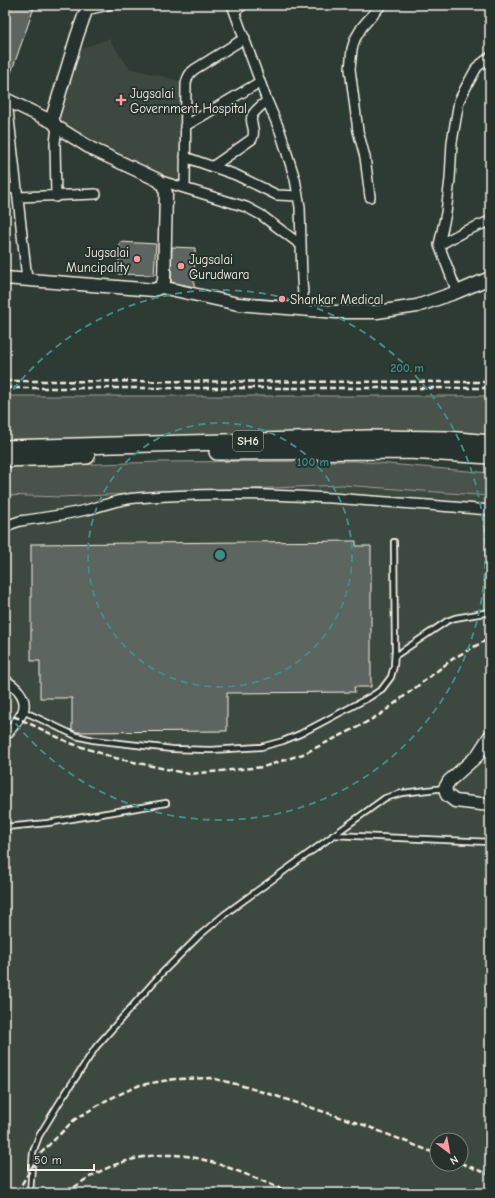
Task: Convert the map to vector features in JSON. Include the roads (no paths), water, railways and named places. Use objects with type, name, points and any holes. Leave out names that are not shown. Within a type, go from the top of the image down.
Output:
[{"type":"main road","name":"SH6","points":[[5,448],[369,438],[447,439],[490,443]]},
{"type":"main road","name":"SH6","points":[[5,459],[232,452],[409,451],[490,456]]},
{"type":"street","points":[[56,197],[54,143],[55,124],[53,116],[87,8],[108,5]]},
{"type":"street","points":[[243,5],[234,8],[267,101],[280,131],[295,179],[300,207],[304,309]]},
{"type":"street","points":[[370,197],[365,156],[358,131],[350,69],[352,49],[355,39],[362,27],[381,5]]},
{"type":"street","points":[[184,188],[186,84],[190,73],[245,38]]},
{"type":"street","points":[[457,292],[439,245],[446,213],[452,142],[459,101],[478,67],[490,57]]},
{"type":"street","points":[[185,126],[260,82]]},
{"type":"street","points":[[6,100],[55,124],[92,149],[158,180],[246,207],[261,215],[301,245]]},
{"type":"street","points":[[6,100],[27,280]]},
{"type":"street","points":[[212,167],[252,139],[254,134],[252,115],[267,101]]},
{"type":"street","points":[[185,156],[236,175],[277,195],[298,196]]},
{"type":"street","points":[[158,180],[163,185],[166,193],[164,281],[161,287]]},
{"type":"street","points":[[5,188],[17,193],[56,197],[96,194]]},
{"type":"street","points":[[439,245],[465,231],[490,221]]},
{"type":"street","points":[[5,278],[154,290],[161,287],[238,304],[336,312],[377,312],[417,306],[457,292],[490,278]]},
{"type":"street","points":[[5,529],[11,524],[20,521],[85,510],[120,500],[192,495],[299,496],[490,510]]},
{"type":"street","points":[[5,680],[14,686],[21,694],[24,704],[23,711],[6,734]]},
{"type":"street","points":[[490,736],[477,756],[448,781],[444,788],[447,795],[455,801],[490,805]]},
{"type":"lane","points":[[23,711],[76,736],[94,740],[172,749],[210,750],[261,747],[283,741],[300,734],[370,697],[382,689],[391,677],[395,656],[394,542]]},
{"type":"lane","points":[[395,656],[446,622],[455,618],[490,612]]},
{"type":"lane","points":[[30,1193],[33,1152],[39,1136],[61,1100],[96,1047],[161,974],[200,935],[224,914],[385,798],[402,793],[444,788]]},
{"type":"lane","points":[[5,827],[48,823],[166,802]]},
{"type":"lane","points":[[333,835],[490,842]]},
{"type":"railway","points":[[5,381],[490,382]]},
{"type":"railway","points":[[5,388],[490,388]]},
{"type":"railway","points":[[5,714],[18,718],[70,743],[115,758],[189,774],[263,767],[303,754],[381,714],[454,658],[490,638]]},
{"type":"railway","points":[[17,1192],[40,1154],[74,1120],[105,1101],[140,1085],[175,1079],[211,1078],[236,1084],[364,1125],[429,1151]]},
{"type":"railway","points":[[67,1193],[89,1177],[114,1165],[140,1158],[167,1155],[186,1156],[213,1162],[292,1193]]},
{"type":"railway","points":[[469,1166],[490,1175]]},
{"type":"place","name":"Jugsalai Government Hospital","points":[[121,100]]},
{"type":"place","name":"Jugsalai Muncipality","points":[[137,259]]},
{"type":"place","name":"Jugsalai Gurudwara","points":[[181,266]]},
{"type":"place","name":"Shankar Medical","points":[[282,299]]}]
